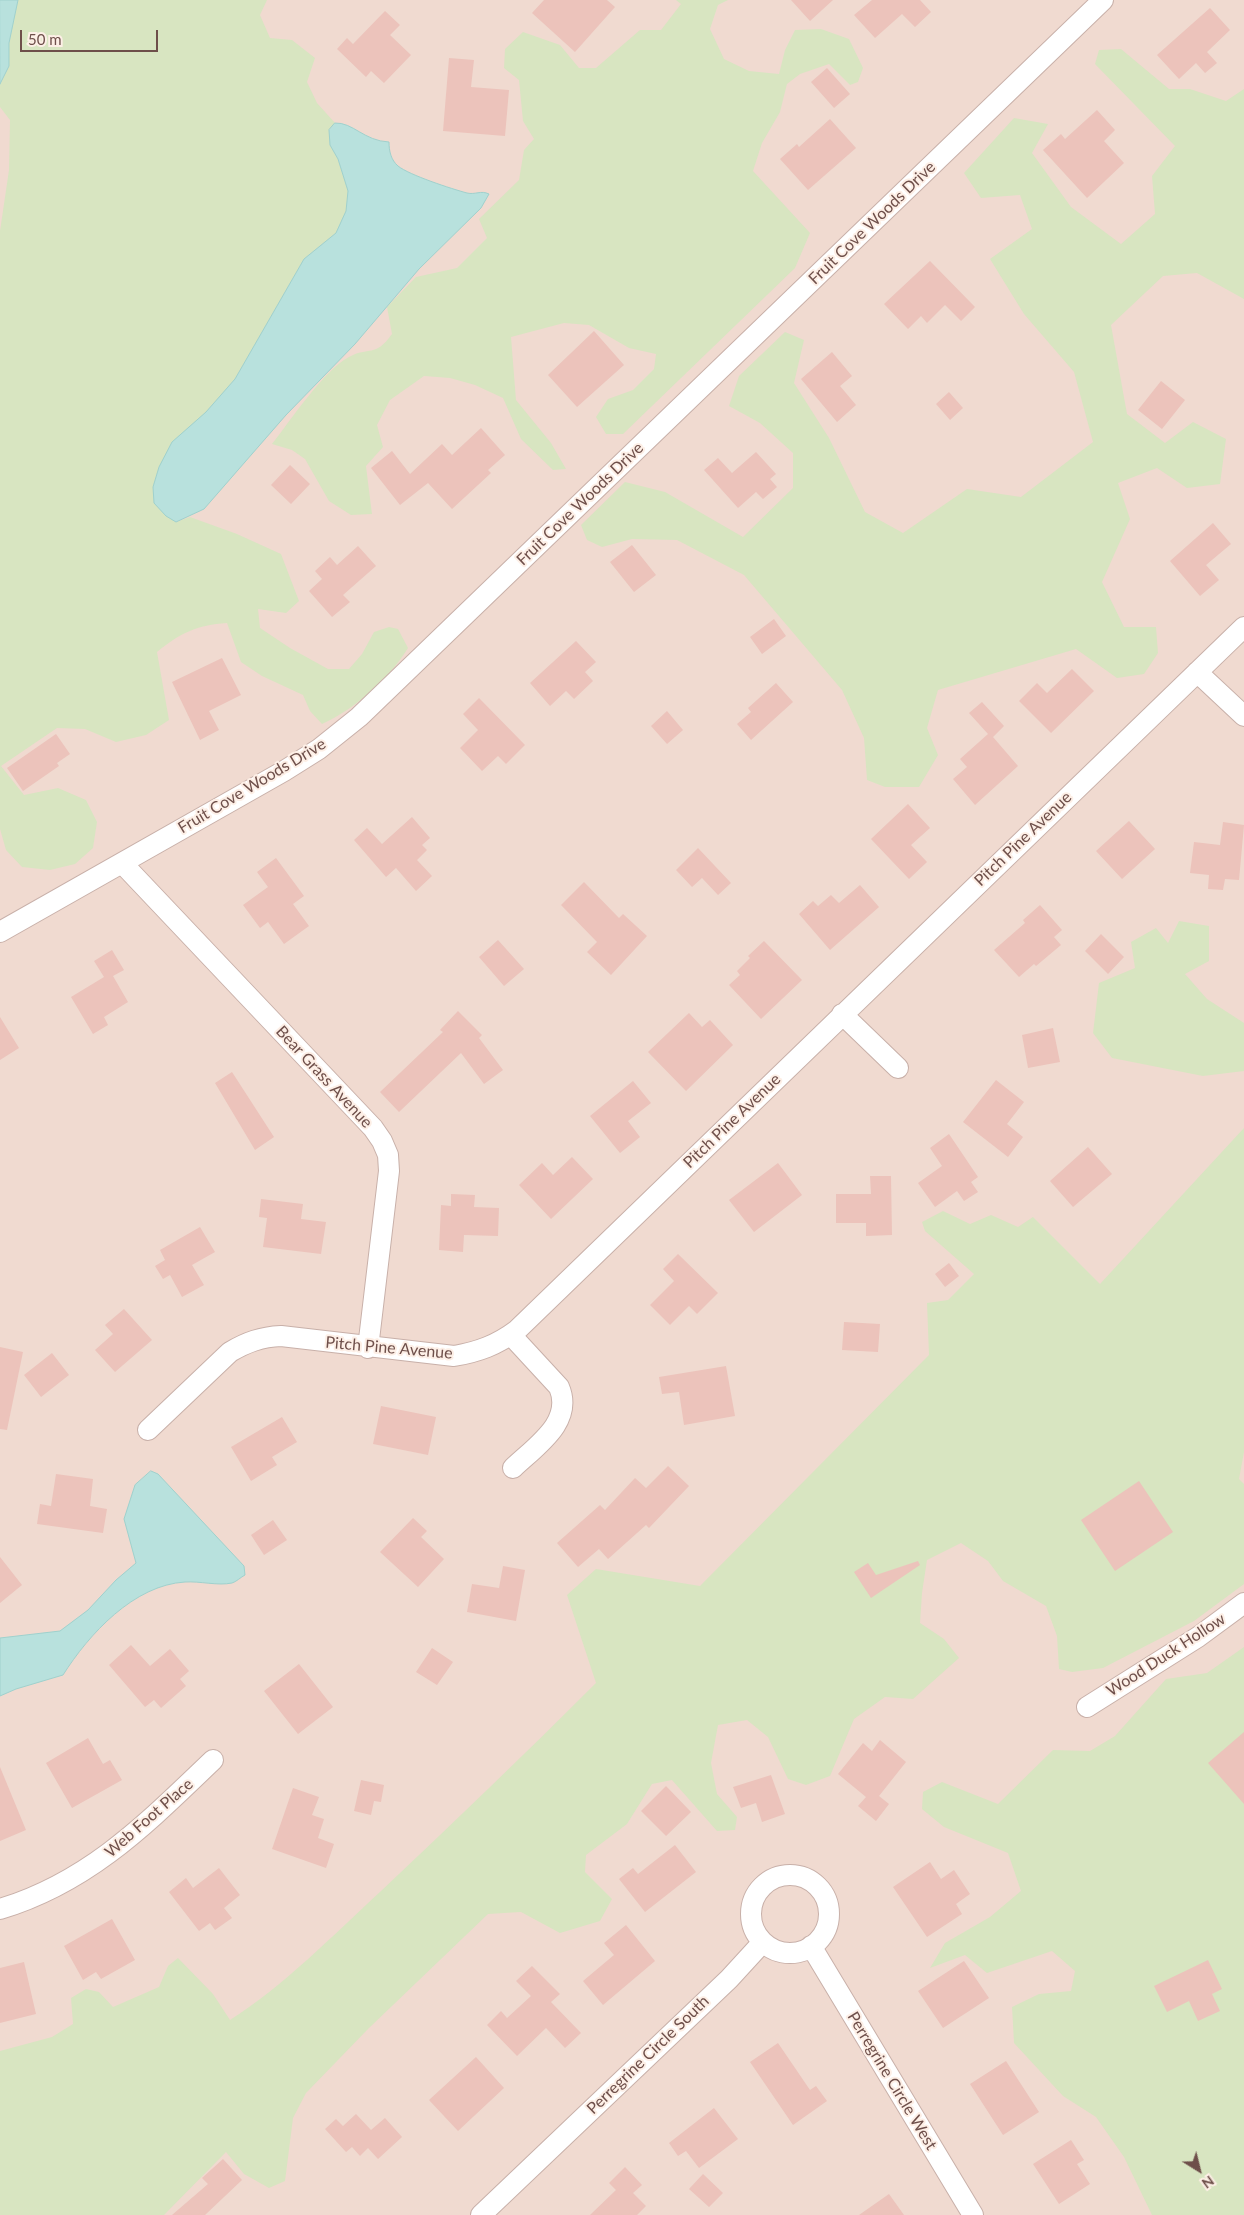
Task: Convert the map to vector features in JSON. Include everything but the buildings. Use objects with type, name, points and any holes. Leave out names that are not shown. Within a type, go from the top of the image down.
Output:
[{"type":"street","name":"Fruit Cove Woods Drive","points":[[0,932],[284,771],[319,749],[359,717],[1104,0]]},
{"type":"street","name":"Pitch Pine Avenue","points":[[148,1430],[230,1352],[246,1343],[263,1337],[281,1336],[368,1348],[454,1356],[477,1352],[512,1335],[1244,627]]},
{"type":"street","points":[[1197,672],[1244,716]]},
{"type":"street","name":"Bear Grass Avenue","points":[[122,863],[344,1097],[382,1141],[388,1155],[389,1171],[368,1348]]},
{"type":"street","points":[[842,1014],[898,1068]]},
{"type":"street","points":[[512,1335],[558,1387],[564,1407],[556,1426],[513,1468]]},
{"type":"street","name":"Wood Duck Hollow","points":[[1086,1707],[1198,1636],[1244,1603]]},
{"type":"street","name":"Web Foot Place","points":[[0,1908],[49,1890],[105,1857],[136,1833],[214,1760]]},
{"type":"street","points":[[786,1875],[809,1879],[823,1893],[828,1906],[829,1920],[827,1929],[811,1946],[798,1952],[785,1952],[762,1943],[755,1933],[751,1909],[755,1898],[770,1881],[786,1875]]},
{"type":"street","name":"Perregrine Circle South","points":[[481,2215],[729,1979],[762,1943]]},
{"type":"street","name":"Perregrine Circle West","points":[[811,1946],[974,2215]]},
{"type":"shaded area","points":[[0,0],[1244,0],[1244,2215],[0,2215]]},
{"type":"green space","points":[[18,0],[267,0],[260,15],[270,38],[292,40],[315,58],[307,82],[317,103],[335,123],[329,130],[330,145],[338,159],[348,191],[346,211],[336,233],[304,259],[235,379],[159,467],[153,487],[154,503],[176,522],[190,517],[237,534],[281,554],[299,601],[286,613],[258,609],[260,628],[290,648],[328,669],[349,669],[362,654],[374,632],[389,627],[398,629],[408,648],[391,671],[359,702],[322,724],[310,711],[303,695],[262,676],[241,662],[227,623],[198,628],[181,635],[157,652],[169,720],[146,735],[116,742],[85,729],[57,728],[1,766],[24,795],[58,788],[86,800],[97,822],[93,848],[75,864],[50,870],[22,867],[6,850],[0,829],[0,231],[9,170],[10,120],[0,107],[0,84],[9,66],[9,43]]},
{"type":"green space","points":[[676,0],[728,0],[718,5],[710,29],[724,59],[749,71],[779,74],[785,50],[795,30],[821,29],[849,39],[863,68],[858,82],[850,85],[829,64],[800,74],[787,84],[780,112],[762,143],[753,171],[810,233],[795,268],[623,434],[606,434],[596,417],[608,399],[633,390],[654,369],[656,354],[629,348],[589,325],[564,323],[511,337],[516,400],[551,443],[566,469],[553,470],[521,439],[503,398],[475,385],[450,378],[424,376],[390,400],[377,425],[383,447],[366,466],[372,514],[351,515],[329,501],[305,459],[292,450],[272,444],[298,409],[339,363],[356,354],[376,349],[386,341],[392,334],[387,307],[416,277],[457,268],[487,238],[479,219],[519,180],[524,150],[534,139],[523,121],[519,80],[504,68],[505,49],[523,32],[560,45],[579,68],[596,68],[640,30],[661,30],[681,4]]},
{"type":"green space","points":[[1121,49],[1169,89],[1190,89],[1226,101],[1244,89],[1244,299],[1197,273],[1163,276],[1111,325],[1127,414],[1165,443],[1193,422],[1226,439],[1220,484],[1187,488],[1157,468],[1118,483],[1130,519],[1102,582],[1124,627],[1156,627],[1158,653],[1144,674],[1117,678],[1076,649],[938,690],[927,728],[938,755],[919,787],[885,787],[867,780],[864,738],[842,690],[744,575],[677,540],[632,539],[602,547],[587,540],[581,525],[625,482],[665,492],[743,537],[793,488],[793,453],[760,423],[729,406],[739,376],[785,332],[804,340],[794,383],[829,438],[865,512],[903,533],[967,489],[1021,497],[1093,442],[1074,372],[1024,314],[990,259],[1032,229],[1020,195],[981,198],[964,173],[1014,118],[1048,124],[1032,153],[1071,207],[1121,244],[1155,214],[1152,176],[1175,146],[1095,64],[1099,50]]},
{"type":"green space","points":[[1179,921],[1209,926],[1209,961],[1185,974],[1207,999],[1244,1023],[1244,1071],[1203,1076],[1112,1058],[1093,1033],[1099,983],[1135,968],[1131,942],[1156,928],[1168,943]]},
{"type":"green space","points":[[1244,1128],[1244,1452],[1239,1479],[1244,1484],[1244,1584],[1194,1621],[1103,1668],[1072,1672],[1059,1669],[1057,1636],[1046,1606],[1003,1581],[988,1561],[961,1543],[927,1560],[920,1623],[944,1639],[959,1658],[913,1699],[885,1697],[854,1719],[830,1776],[806,1785],[788,1779],[768,1737],[747,1720],[718,1725],[711,1763],[717,1794],[737,1817],[735,1830],[717,1831],[672,1780],[652,1784],[627,1824],[586,1855],[585,1872],[612,1899],[600,1921],[560,1933],[521,1912],[488,1914],[369,2028],[306,2093],[293,2118],[285,2181],[269,2188],[244,2174],[226,2152],[164,2215],[0,2215],[0,2051],[52,2037],[73,2024],[71,1998],[86,1989],[99,1992],[113,2007],[159,1987],[168,1966],[178,1958],[213,1994],[230,2020],[270,1991],[308,1959],[462,1814],[596,1683],[567,1595],[596,1569],[700,1586],[929,1355],[927,1303],[948,1300],[974,1274],[925,1231],[922,1222],[943,1211],[970,1224],[991,1215],[1018,1227],[1033,1217],[1100,1284]]},
{"type":"green space","points":[[1244,1647],[1244,2215],[1152,2215],[1124,2157],[1096,2117],[1063,2096],[1014,2043],[1012,2007],[1039,1994],[1071,1991],[1075,1971],[1052,1951],[987,1973],[965,1955],[930,1968],[945,1943],[990,1917],[1021,1891],[1008,1853],[944,1827],[922,1809],[923,1792],[942,1782],[998,1804],[1053,1750],[1090,1751],[1115,1736],[1166,1679],[1207,1673]]},
{"type":"water","points":[[0,0],[18,0],[9,43],[9,66],[0,84]]},
{"type":"water","points":[[335,123],[348,125],[380,141],[389,142],[392,158],[404,170],[467,193],[483,192],[489,194],[481,208],[419,269],[355,344],[286,415],[204,509],[176,522],[166,516],[154,503],[153,487],[159,467],[172,442],[206,412],[235,379],[304,259],[336,233],[346,211],[348,191],[338,159],[330,145],[329,130]]},
{"type":"water","points":[[151,1471],[158,1474],[244,1566],[245,1575],[232,1583],[185,1582],[166,1585],[148,1592],[115,1614],[100,1628],[63,1675],[16,1689],[0,1696],[0,1638],[60,1631],[88,1610],[116,1580],[136,1563],[124,1519],[135,1485]]}]
